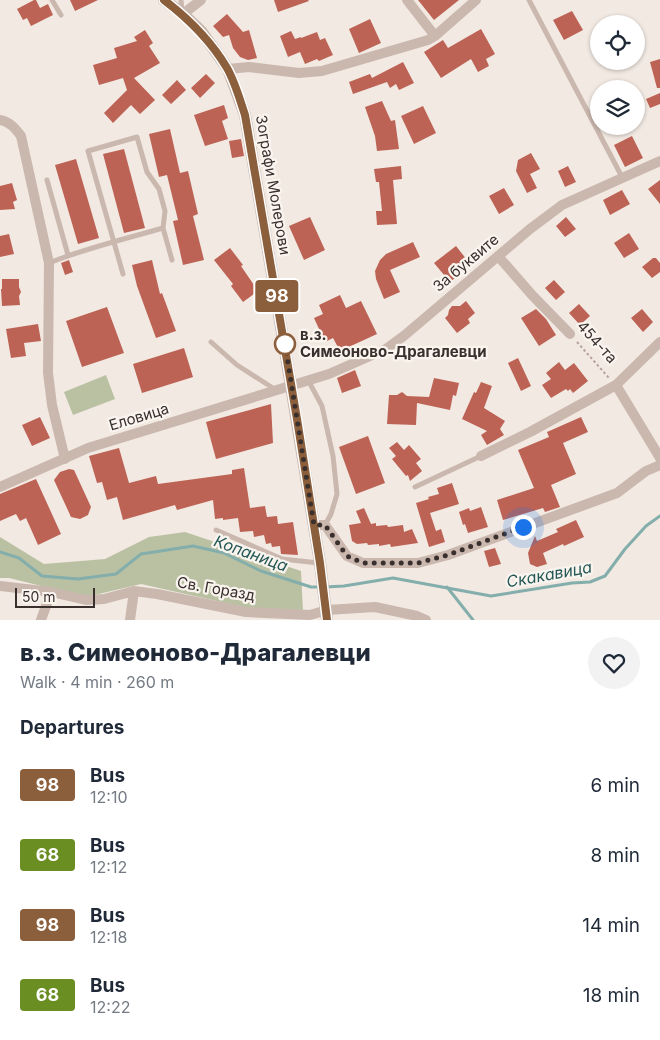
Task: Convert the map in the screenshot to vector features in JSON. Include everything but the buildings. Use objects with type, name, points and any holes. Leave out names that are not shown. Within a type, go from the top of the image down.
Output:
[{"type":"street","name":"Зографи Молерови","points":[[164,0],[201,31],[228,69],[245,115],[292,386],[319,525],[321,568],[326,610]]},
{"type":"street","points":[[183,14],[201,0]]},
{"type":"street","points":[[407,0],[435,36]]},
{"type":"street","points":[[228,69],[248,67],[299,73],[322,71],[428,40],[476,0]]},
{"type":"street","points":[[0,120],[15,127],[21,136],[49,262],[48,373],[52,405],[65,459]]},
{"type":"street","name":"За буквите","points":[[292,386],[329,374],[386,349],[562,205],[660,161]]},
{"type":"street","name":"454-та","points":[[498,256],[570,334]]},
{"type":"street","points":[[482,456],[616,385],[660,342]]},
{"type":"street","name":"454-та","points":[[616,385],[660,458]]},
{"type":"street","name":"Еловица","points":[[0,487],[88,448],[292,386]]},
{"type":"street","points":[[319,525],[347,556],[363,563],[418,563],[448,555],[617,493],[646,471],[660,465]]},
{"type":"street","name":"Св. Горазд","points":[[0,586],[51,592],[86,600],[104,599],[134,591],[246,612],[310,615],[326,610],[375,608],[418,616],[426,620]]},
{"type":"street","points":[[130,620],[134,591]]},
{"type":"street","points":[[41,620],[51,592]]},
{"type":"lane","points":[[52,0],[61,15]]},
{"type":"lane","points":[[181,0],[183,14]]},
{"type":"lane","points":[[529,0],[622,177]]},
{"type":"lane","points":[[123,274],[88,151],[137,137],[147,172],[161,196],[165,211],[163,228],[172,260]]},
{"type":"lane","points":[[47,180],[68,255]]},
{"type":"lane","points":[[49,262],[163,228]]},
{"type":"lane","points":[[211,342],[238,365],[277,390]]},
{"type":"lane","points":[[308,380],[322,406],[333,456],[337,494],[331,514],[319,525]]},
{"type":"lane","points":[[415,487],[482,456]]},
{"type":"lane","points":[[216,530],[282,559],[321,568]]},
{"type":"path","name":"454-та","points":[[570,334],[616,385]]},
{"type":"green space","points":[[106,375],[115,399],[73,415],[64,392]]},
{"type":"green space","points":[[185,532],[301,571],[303,611],[248,608],[141,584],[86,597],[9,578],[0,578],[0,537],[44,564],[105,559],[149,537]]},
{"type":"waterway","name":"Скакавица","points":[[325,587],[344,586],[393,578],[491,596],[572,583],[590,582],[605,576],[625,549],[646,526],[660,516]]},
{"type":"waterway","name":"Копаница","points":[[0,552],[19,558],[42,576],[78,579],[116,574],[141,554],[193,546],[224,553],[261,571],[311,587],[319,587]]},
{"type":"waterway","points":[[447,587],[473,620]]},
{"type":"bus line","name":"98","points":[[164,0],[201,31],[228,69],[245,115],[297,419],[327,620]]},
{"type":"place","name":"в.з. Симеоново-Драгалевци","points":[[285,344]]},
{"type":"route","points":[[285,344],[314,525],[325,525],[347,556],[363,563],[418,563],[448,555],[523,527]]}]
